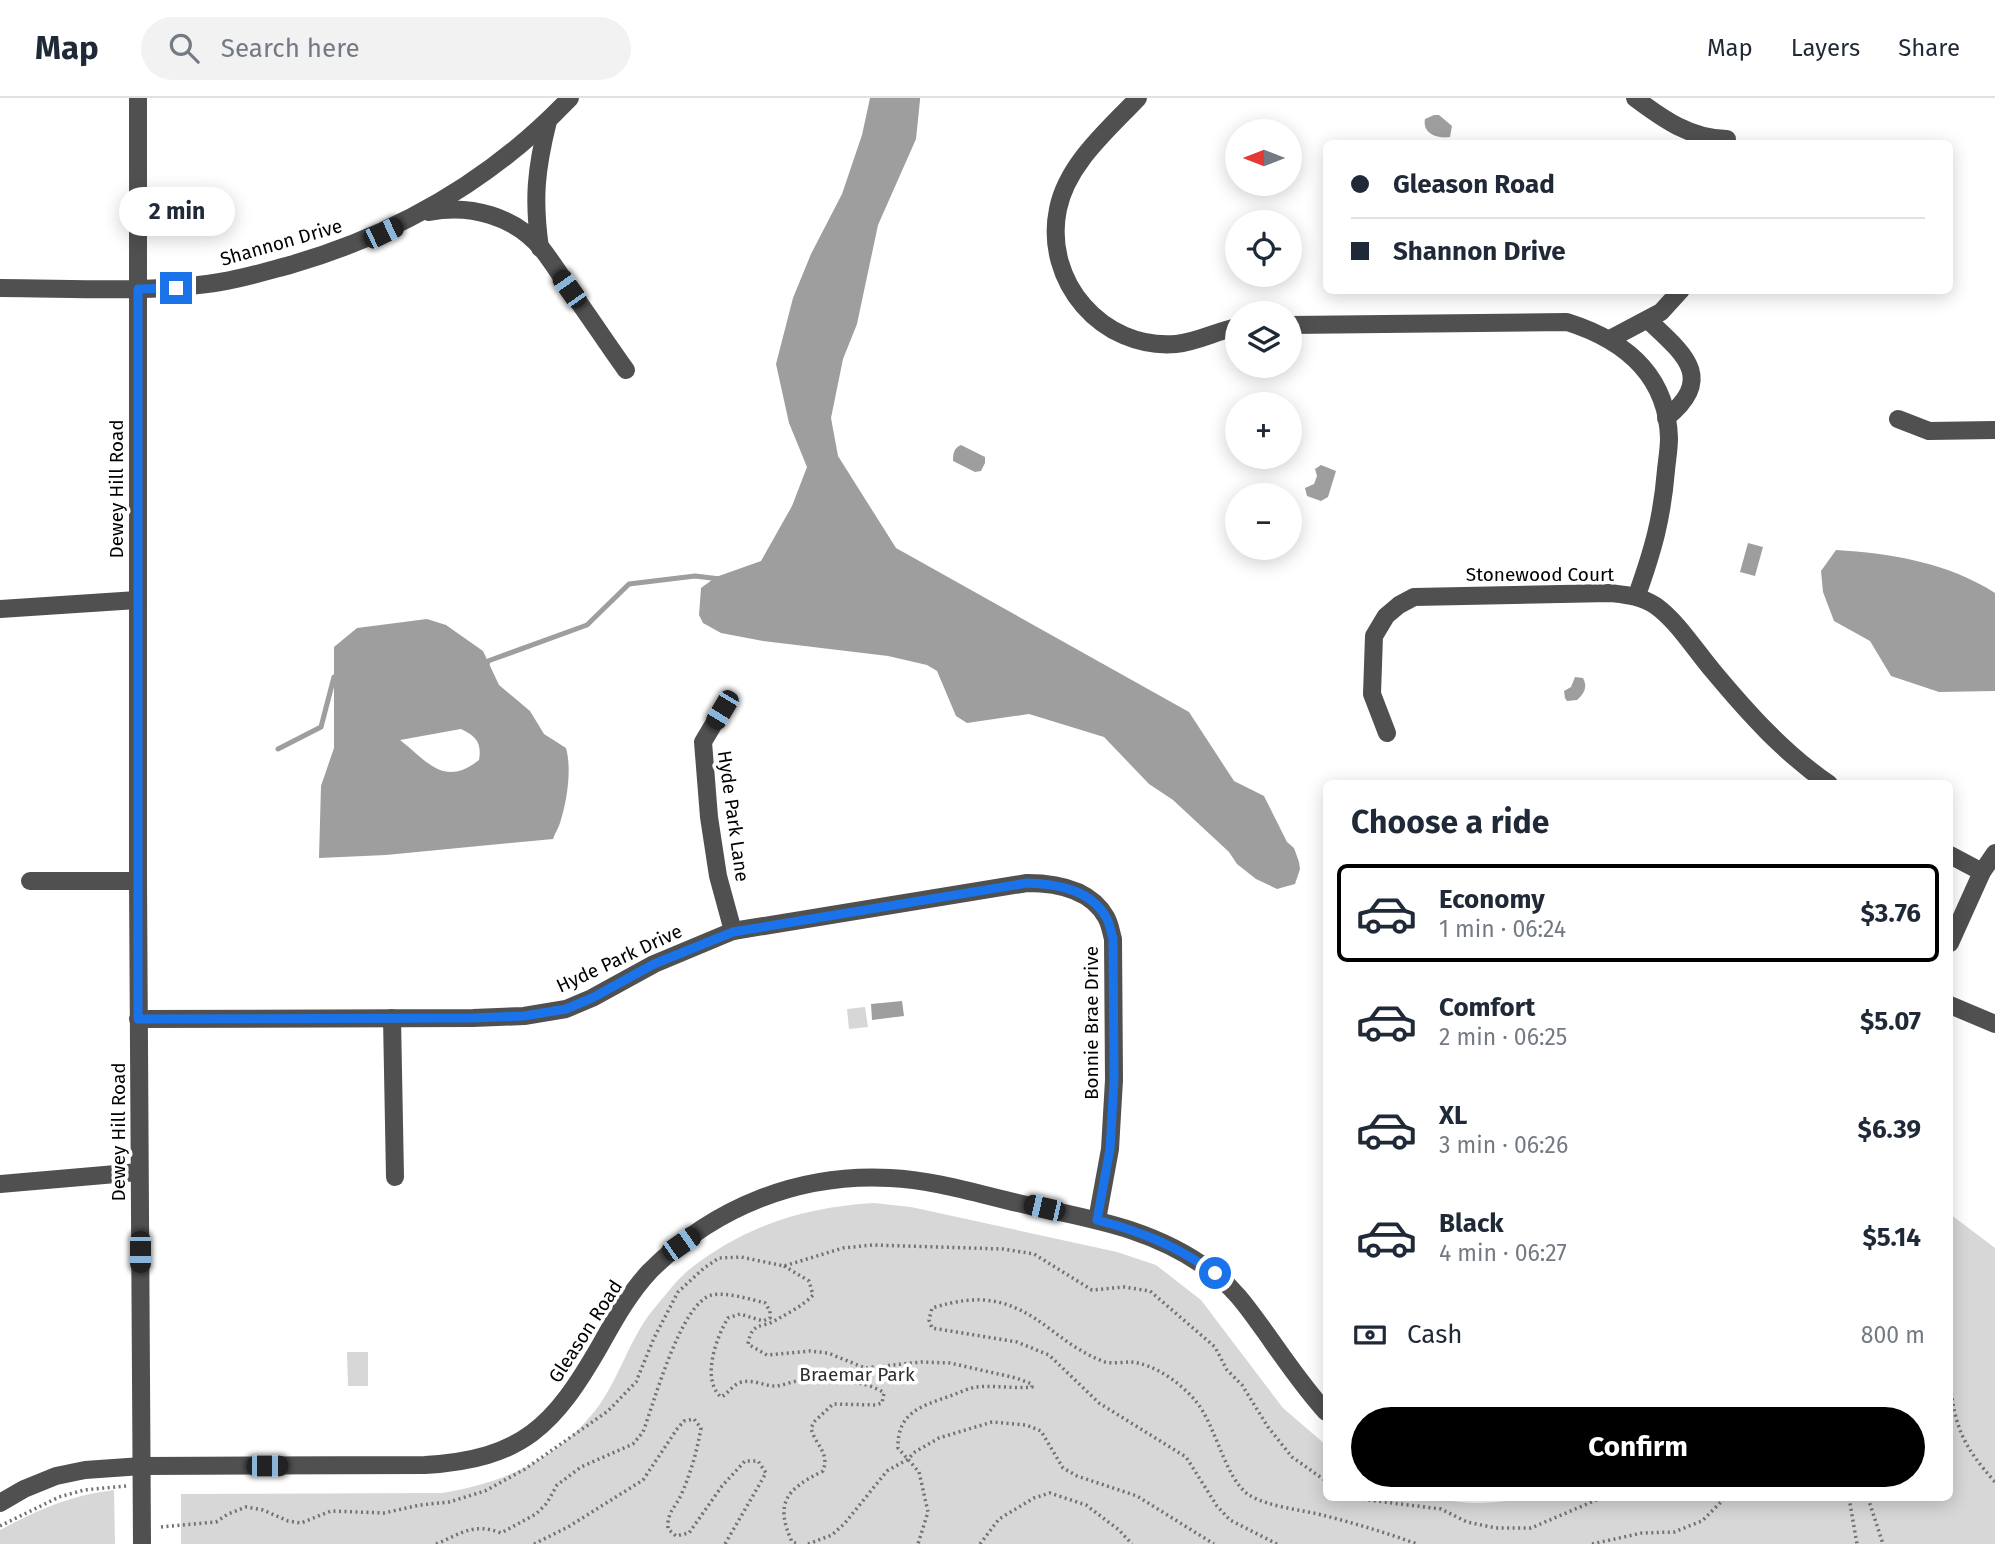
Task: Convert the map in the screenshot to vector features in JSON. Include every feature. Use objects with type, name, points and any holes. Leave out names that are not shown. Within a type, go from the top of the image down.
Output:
[{"type":"street","name":"Dewey Hill Road","points":[[138,98],[138,1019],[142,1544]]},
{"type":"street","name":"Shannon Drive","points":[[0,288],[138,289],[211,284],[269,271],[338,250],[383,233],[422,213],[486,172],[548,121],[570,98]]},
{"type":"street","points":[[1138,98],[1082,159],[1068,183],[1058,208],[1056,238],[1060,268],[1073,294],[1093,317],[1117,334],[1146,342],[1175,344],[1225,330]]},
{"type":"street","points":[[1636,98],[1675,125],[1694,134],[1708,139],[1727,139]]},
{"type":"street","points":[[540,248],[535,214],[535,186],[548,121]]},
{"type":"street","points":[[422,213],[447,208],[473,210],[499,218],[521,230],[540,248],[626,370]]},
{"type":"street","points":[[1610,339],[1661,312],[1677,294]]},
{"type":"street","points":[[1648,320],[1686,358],[1692,375],[1692,391],[1683,405],[1666,418]]},
{"type":"street","points":[[1302,325],[1567,322],[1594,330],[1619,344],[1656,385],[1669,438],[1664,501],[1658,534],[1637,596]]},
{"type":"street","points":[[1898,419],[1929,431],[1995,430]]},
{"type":"street","name":"Stonewood Court","points":[[1387,733],[1372,694],[1374,636],[1386,617],[1399,605],[1414,597],[1610,593],[1637,596],[1657,607],[1747,711],[1785,749],[1824,780]]},
{"type":"street","points":[[0,608],[137,600]]},
{"type":"street","name":"Hyde Park Lane","points":[[722,710],[703,742],[709,817],[733,932]]},
{"type":"street","points":[[1953,936],[1982,872],[1995,853]]},
{"type":"street","points":[[1953,857],[1982,872]]},
{"type":"street","points":[[30,881],[138,881]]},
{"type":"street","name":"Hyde Park Drive","points":[[138,1019],[512,1016],[566,1009],[667,958],[733,932],[1027,883]]},
{"type":"street","name":"Bonnie Brae Drive","points":[[1027,883],[1049,883],[1068,887],[1091,900],[1106,917],[1113,939],[1114,1080],[1110,1149],[1097,1220]]},
{"type":"street","points":[[1953,1006],[1995,1024]]},
{"type":"street","points":[[392,1018],[395,1177]]},
{"type":"street","points":[[0,1184],[139,1172]]},
{"type":"street","name":"Gleason Road","points":[[0,1503],[23,1489],[56,1476],[85,1470],[142,1466],[425,1465],[461,1463],[498,1452],[527,1438],[554,1415],[578,1385],[620,1311],[649,1273],[681,1244],[718,1218],[758,1198],[802,1185],[848,1177],[892,1178],[936,1185],[1097,1220],[1155,1238],[1184,1252],[1215,1273],[1241,1298],[1323,1408]]},
{"type":"path","points":[[784,1266],[842,1248],[872,1245],[1003,1249],[1034,1254],[1091,1290],[1124,1287],[1150,1291],[1215,1347],[1227,1370],[1242,1385],[1268,1427],[1292,1457],[1323,1479]]},
{"type":"path","points":[[161,1527],[216,1522],[246,1507],[263,1510],[288,1521],[301,1522],[331,1511],[384,1513],[449,1502],[485,1491],[525,1469],[588,1427],[618,1401],[636,1382],[678,1292],[719,1258],[741,1257],[784,1266],[809,1281],[813,1295],[807,1302],[773,1322],[760,1324],[750,1333],[748,1343],[767,1355],[810,1351],[828,1353],[865,1368],[920,1362],[950,1363],[1031,1384],[1032,1387],[1014,1389],[974,1388],[912,1411],[898,1433],[898,1448],[919,1472],[929,1512],[918,1544]]},
{"type":"path","points":[[436,1544],[472,1528],[500,1532],[509,1528],[536,1514],[547,1503],[557,1485],[581,1467],[632,1444],[643,1432],[678,1332],[703,1300],[711,1295],[754,1300],[765,1303],[770,1311],[770,1318],[763,1321],[740,1314],[728,1318],[721,1329],[710,1380],[714,1391],[721,1397],[729,1393],[735,1384],[745,1381],[775,1386],[798,1381],[836,1381],[876,1387],[884,1393],[883,1403],[876,1405],[833,1404],[811,1428],[813,1437],[824,1452],[826,1462],[823,1471],[798,1483],[786,1497],[783,1511],[786,1530],[792,1542],[799,1544]]},
{"type":"path","points":[[1277,1544],[1230,1520],[1217,1506],[1186,1457],[1100,1403],[1049,1355],[1033,1346],[1017,1342],[932,1328],[929,1320],[932,1308],[973,1299],[997,1301],[1024,1312],[1083,1352],[1107,1363],[1134,1362],[1153,1368],[1195,1399],[1229,1467],[1248,1495],[1417,1544]]},
{"type":"path","points":[[1953,1408],[1968,1450],[1995,1482]]},
{"type":"path","points":[[534,1544],[585,1517],[643,1480],[677,1429],[684,1421],[694,1419],[701,1428],[698,1448],[680,1497],[668,1516],[668,1529],[676,1536],[689,1532],[722,1486],[745,1461],[758,1461],[766,1473],[725,1544]]},
{"type":"path","points":[[808,1544],[832,1535],[887,1471],[908,1460],[915,1452],[939,1438],[992,1422],[1026,1424],[1041,1431],[1063,1468],[1077,1476],[1137,1496],[1214,1544]]},
{"type":"path","points":[[0,1526],[59,1497],[84,1490],[124,1487],[142,1466]]},
{"type":"path","points":[[980,1544],[999,1519],[1034,1498],[1050,1493],[1086,1505],[1119,1530],[1132,1544]]},
{"type":"path","points":[[1376,1501],[1441,1509],[1467,1522],[1496,1528],[1531,1528],[1594,1501]]},
{"type":"path","points":[[1592,1544],[1642,1533],[1674,1532],[1702,1521],[1722,1501]]},
{"type":"path","points":[[1850,1501],[1857,1544]]},
{"type":"path","points":[[1869,1501],[1883,1544]]},
{"type":"green space","points":[[865,1007],[868,1027],[849,1029],[847,1009]]},
{"type":"green space","name":"Braemar Park","points":[[874,1203],[911,1207],[1117,1252],[1156,1265],[1201,1300],[1283,1408],[1323,1442],[1323,1501],[1472,1503],[1953,1501],[1953,1216],[1995,1248],[1995,1544],[181,1544],[181,1494],[442,1493],[488,1482],[530,1465],[550,1453],[585,1423],[607,1393],[644,1322],[691,1268],[733,1240],[755,1230],[801,1214]]},
{"type":"green space","points":[[347,1352],[368,1352],[368,1386],[348,1386]]},
{"type":"green space","points":[[114,1490],[115,1544],[0,1544],[0,1530],[27,1516],[55,1504]]},
{"type":"shaded area","points":[[870,98],[920,100],[916,139],[878,225],[857,324],[843,359],[831,418],[838,456],[896,548],[1189,712],[1234,781],[1264,796],[1287,842],[1294,848],[1299,862],[1300,869],[1295,884],[1277,889],[1256,879],[1237,864],[1229,852],[1173,800],[1149,784],[1104,737],[1029,714],[967,723],[956,716],[937,671],[927,665],[888,656],[763,641],[721,633],[703,623],[699,615],[701,588],[716,577],[761,561],[792,506],[807,467],[789,423],[776,364],[793,298],[811,254],[842,194],[862,135]]},
{"type":"shaded area","points":[[1439,115],[1452,126],[1450,137],[1436,136],[1428,132],[1425,119]]},
{"type":"shaded area","points":[[961,445],[985,457],[981,471],[975,472],[953,461],[954,451]]},
{"type":"shaded area","points":[[1321,465],[1336,471],[1328,497],[1321,501],[1307,496],[1305,488],[1314,484],[1317,476],[1315,469]]},
{"type":"shaded area","points":[[1748,543],[1763,547],[1755,576],[1740,572]]},
{"type":"shaded area","points":[[1836,550],[1918,561],[1958,574],[1995,593],[1995,691],[1939,692],[1891,676],[1870,641],[1834,621],[1823,592],[1821,571]]},
{"type":"shaded area","points":[[427,619],[446,625],[483,651],[499,685],[530,711],[544,734],[566,748],[569,766],[567,795],[553,839],[386,855],[319,858],[321,786],[334,748],[334,647],[357,628]],"holes":[[[461,729],[474,737],[479,745],[479,760],[456,772],[436,768],[400,740]]]},
{"type":"shaded area","points":[[1575,677],[1583,678],[1584,690],[1577,700],[1567,701],[1564,691],[1571,687]]},
{"type":"shaded area","points":[[902,1001],[904,1016],[872,1020],[871,1004]]},
{"type":"waterway","points":[[486,668],[488,661],[587,625],[629,584],[695,576],[720,579]]},
{"type":"waterway","points":[[278,749],[321,727],[334,677],[338,678]]},
{"type":"route","points":[[176,288],[138,289],[138,1019],[524,1016],[566,1009],[654,964],[733,932],[768,924],[1027,883],[1049,883],[1068,887],[1091,900],[1106,917],[1113,939],[1115,961],[1114,1080],[1110,1149],[1097,1220],[1155,1238],[1184,1252],[1215,1273]]}]
